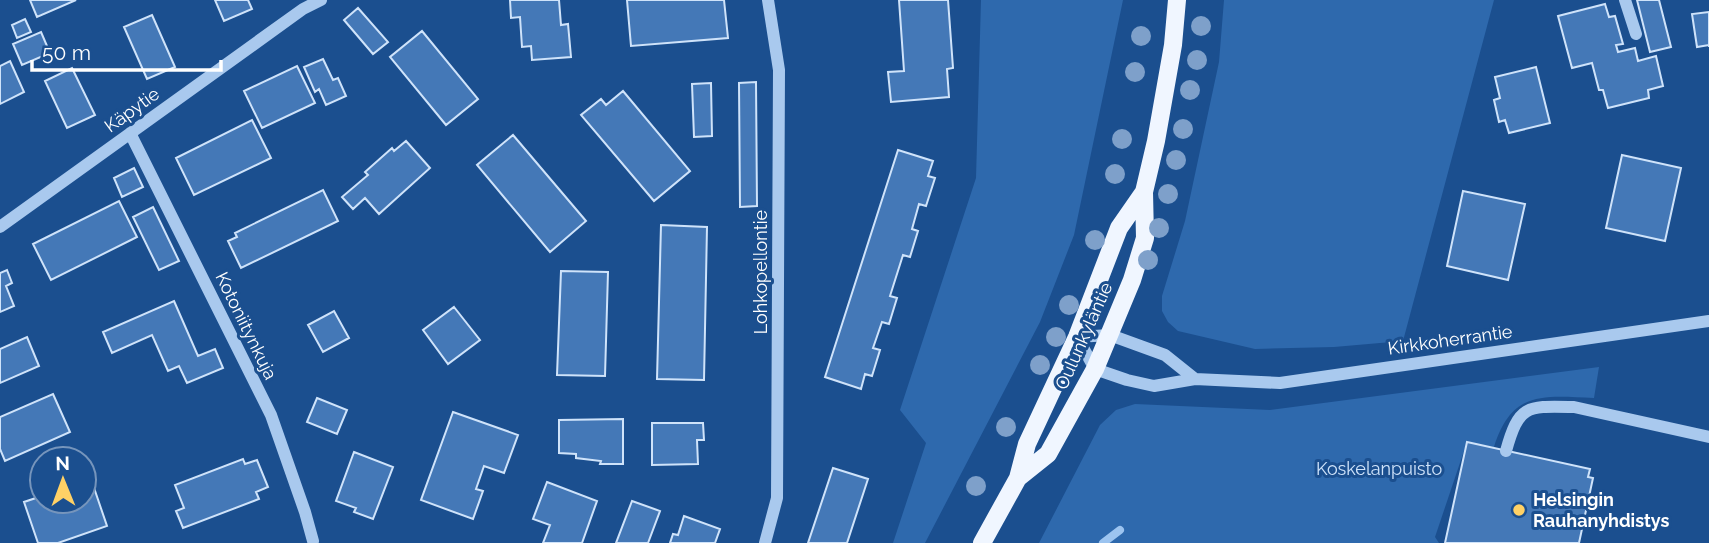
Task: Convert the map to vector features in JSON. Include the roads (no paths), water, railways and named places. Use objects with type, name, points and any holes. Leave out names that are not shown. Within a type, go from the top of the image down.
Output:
[{"type":"main road","name":"Oulunkyläntie","points":[[1018,478],[1048,454],[1095,369],[1132,280],[1145,238],[1144,192],[1173,45],[1177,0]]},
{"type":"main road","name":"Oulunkyläntie","points":[[982,543],[1018,478],[1027,444],[1077,337],[1119,228],[1144,192]]},
{"type":"street","name":"Käpytie","points":[[0,228],[303,9],[321,0]]},
{"type":"street","name":"Lohkopellontie","points":[[765,543],[776,498],[779,96],[779,70],[768,0]]},
{"type":"street","points":[[1625,0],[1636,34]]},
{"type":"street","name":"Kotoniitynkuja","points":[[130,133],[271,415],[306,512],[313,542]]},
{"type":"street","name":"Kirkkoherrantie","points":[[1095,369],[1154,386],[1195,379],[1280,383],[1709,321]]},
{"type":"street","points":[[1095,369],[1077,337],[1110,335],[1165,355],[1195,379]]},
{"type":"street","points":[[1506,451],[1513,425],[1520,415],[1532,409],[1552,407],[1574,407],[1709,437]]},
{"type":"waterway","points":[[1103,543],[1120,530]]},
{"type":"place","name":"Helsingin Rauhanyhdistys","points":[[1519,510]]},
{"type":"park label","name":"Koskelanpuisto","points":[[1379,469]]}]
